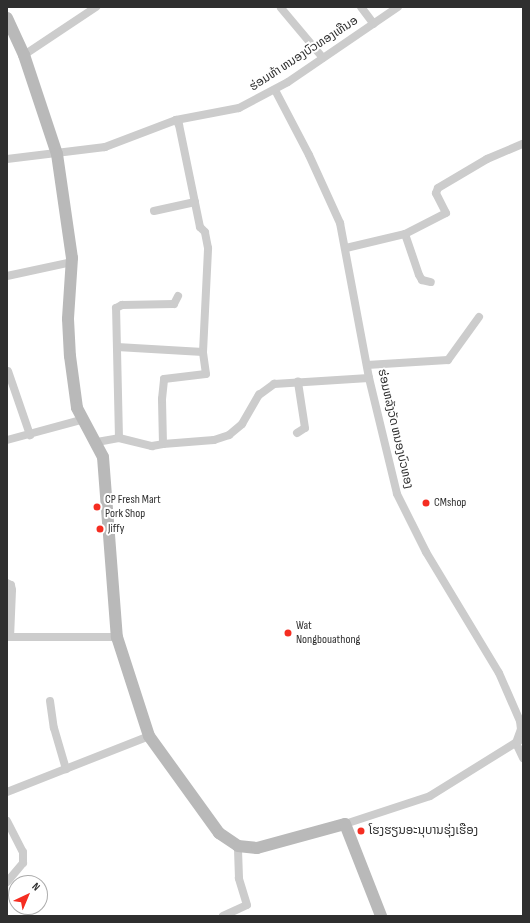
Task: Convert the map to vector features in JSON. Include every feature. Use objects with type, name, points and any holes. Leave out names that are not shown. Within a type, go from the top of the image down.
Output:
[{"type":"street","points":[[361,7],[374,24]]},
{"type":"street","name":"ຮ່ອມຫ້າ ຫນອງບົວທອງເຫືນອ","points":[[7,159],[105,147],[176,120],[239,108],[275,90],[398,7]]},
{"type":"street","points":[[24,55],[94,8]]},
{"type":"street","points":[[281,8],[323,58]]},
{"type":"street","points":[[7,18],[24,55],[57,154],[72,262],[68,319],[70,356],[82,420],[96,442],[103,457],[117,637],[149,736],[219,833],[238,846],[257,848],[345,824],[430,796],[516,744],[523,736]]},
{"type":"street","name":"ຮ່ອມຫລັງວັດ ຫນອງບົວທອງ","points":[[275,90],[326,189],[340,223],[346,248],[369,378],[397,494],[426,552],[499,673],[520,721],[521,729],[516,744]]},
{"type":"street","points":[[163,444],[162,399],[164,378],[206,374],[203,352],[208,248],[195,202],[180,125],[176,120]]},
{"type":"street","points":[[346,248],[405,234],[446,213],[436,193],[438,188],[487,159],[523,144]]},
{"type":"street","points":[[154,211],[195,202]]},
{"type":"street","points":[[405,234],[419,275],[422,280],[431,282]]},
{"type":"street","points":[[7,276],[72,262]]},
{"type":"street","points":[[120,438],[116,308],[118,305],[174,304],[178,296]]},
{"type":"street","points":[[367,365],[448,360],[479,316]]},
{"type":"street","points":[[117,347],[203,352]]},
{"type":"street","points":[[8,371],[30,435]]},
{"type":"street","points":[[96,442],[120,438],[152,446],[214,440],[229,435],[242,424],[255,400],[268,387],[274,384],[369,378]]},
{"type":"street","points":[[297,433],[305,428],[298,382]]},
{"type":"street","points":[[7,440],[82,420]]},
{"type":"street","points":[[7,583],[11,585],[12,590],[9,637],[117,637]]},
{"type":"street","points":[[50,701],[54,728],[66,769]]},
{"type":"street","points":[[7,792],[149,736]]},
{"type":"street","points":[[516,744],[523,758]]},
{"type":"street","points":[[7,821],[22,852],[23,863],[7,882]]},
{"type":"street","points":[[345,824],[381,916]]},
{"type":"street","points":[[223,916],[247,905],[239,878],[238,846]]},
{"type":"place","name":"CMshop","points":[[426,503]]},
{"type":"place","name":"CP Fresh Mart Pork Shop","points":[[97,507]]},
{"type":"place","name":"Jiffy","points":[[100,529]]},
{"type":"place","name":"Wat Nongbouathong","points":[[288,633]]},
{"type":"place","name":"ໂຮງຮຽນອະນຸບານຮຸ່ງເຮືອງ","points":[[361,831]]}]
